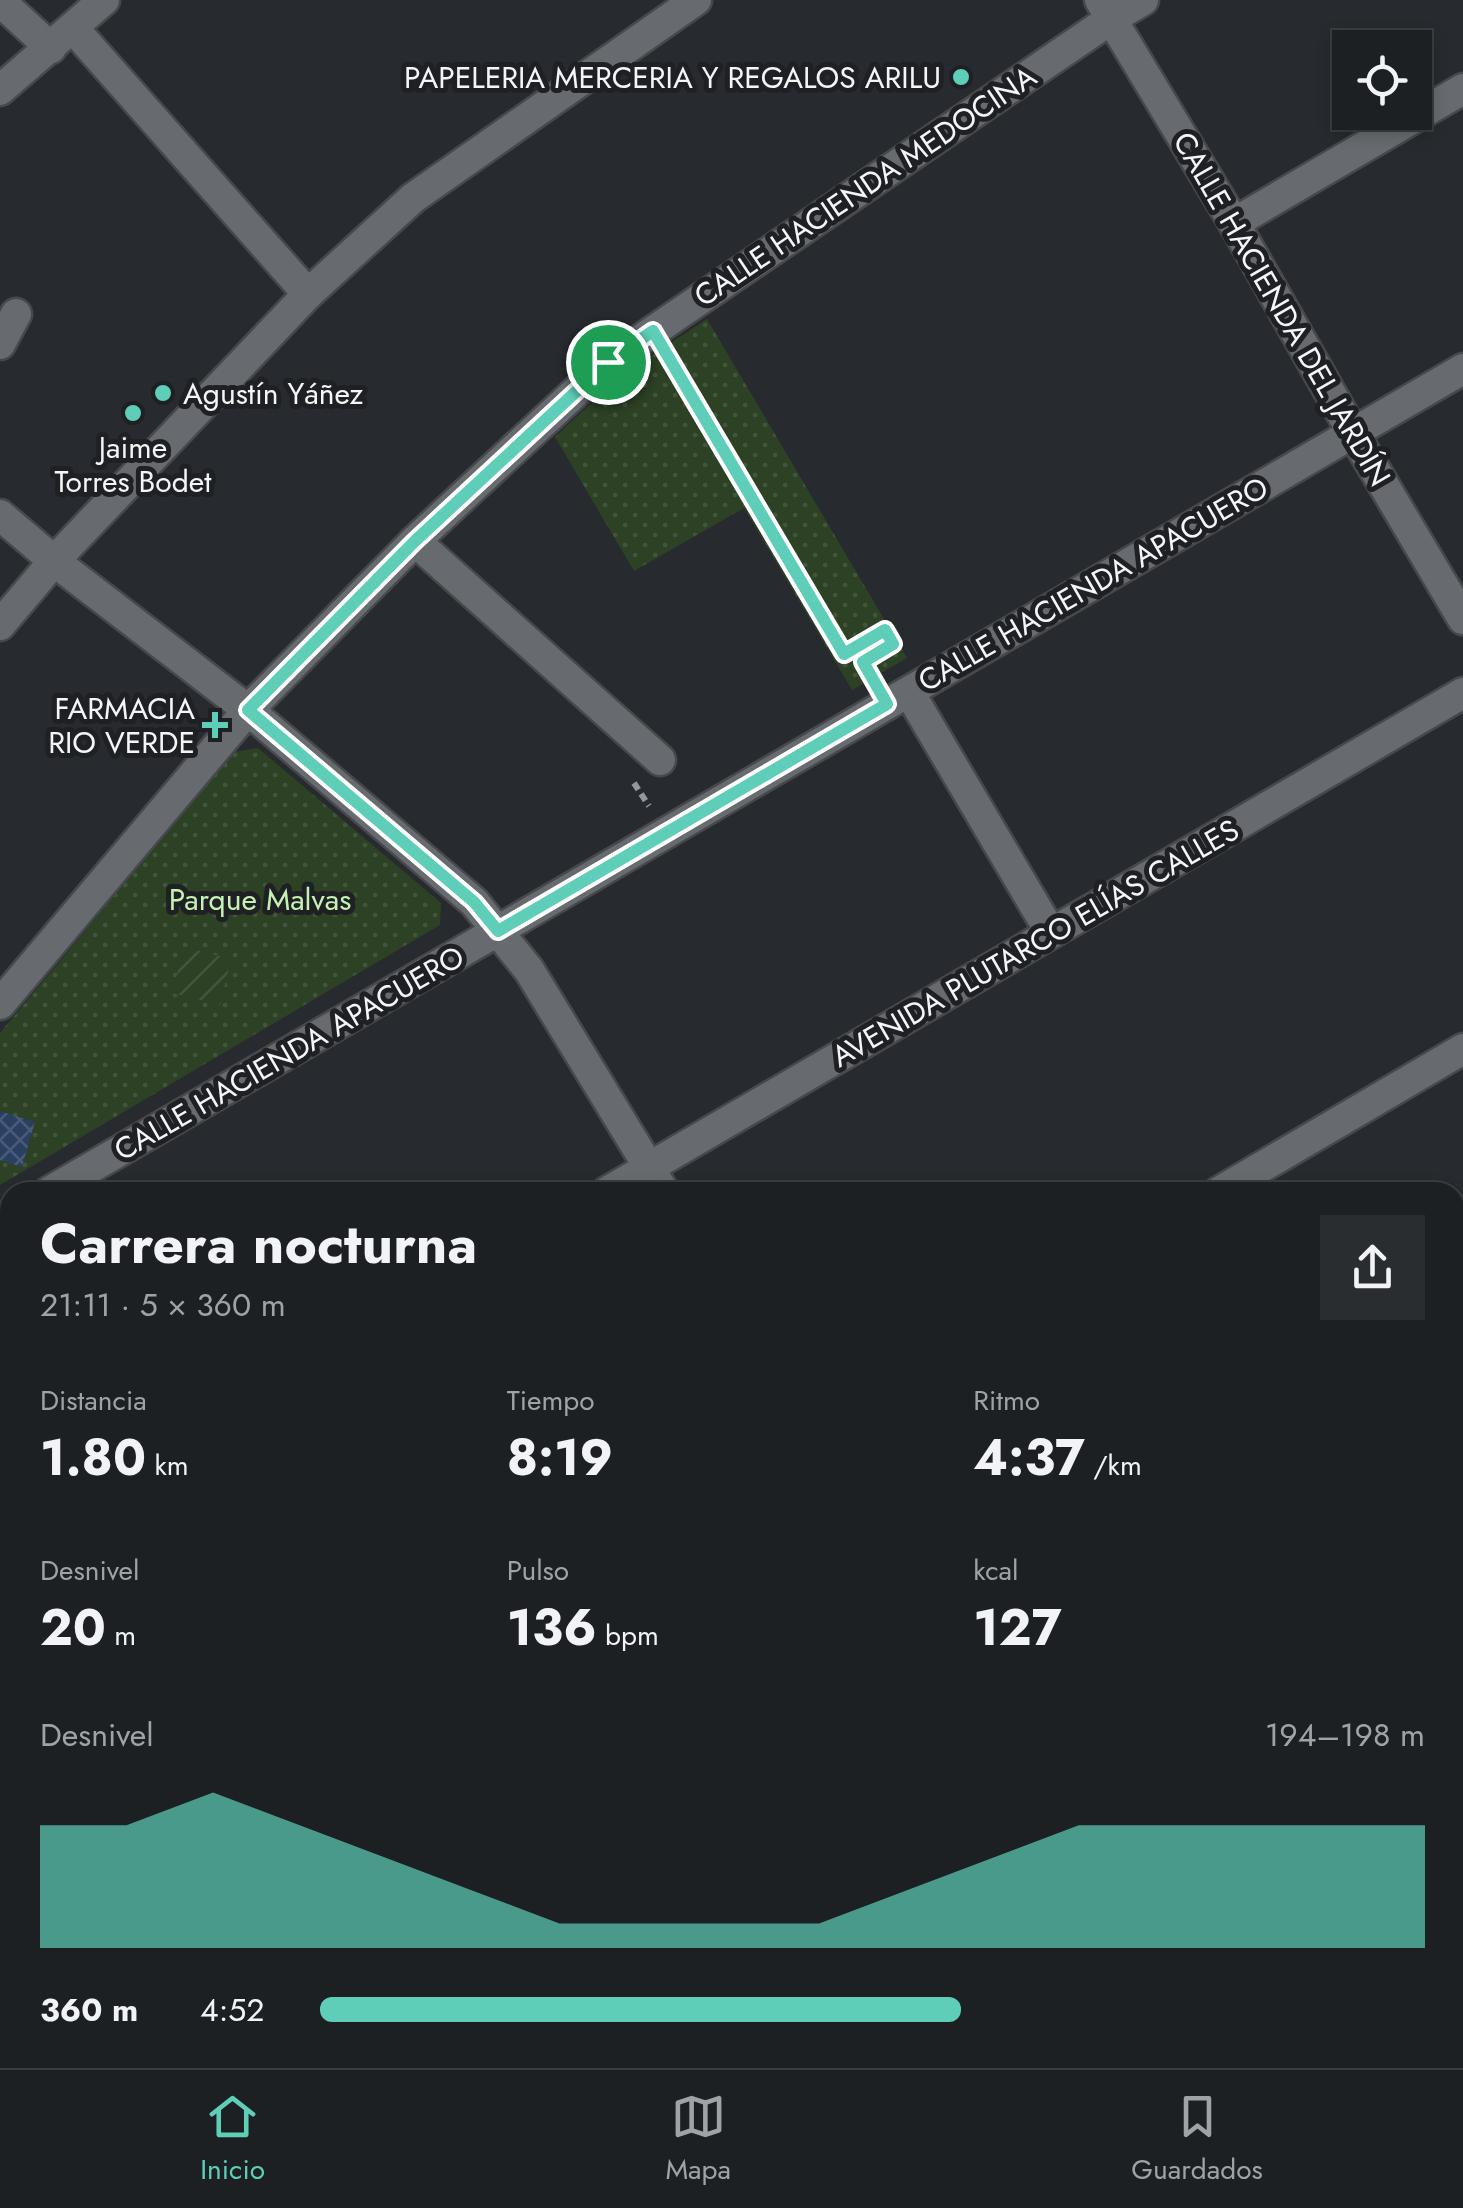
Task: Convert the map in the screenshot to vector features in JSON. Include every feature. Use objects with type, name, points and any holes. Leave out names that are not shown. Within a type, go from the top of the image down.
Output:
[{"type":"street","points":[[0,90],[104,0]]},
{"type":"street","points":[[0,625],[54,561],[308,294],[413,198],[696,0]]},
{"type":"street","name":"CALLE HACIENDA MEDOCINA","points":[[0,1004],[248,710],[415,541],[608,362],[1106,9],[1143,0]]},
{"type":"street","points":[[0,1],[62,38],[308,294]]},
{"type":"street","name":"CALLE HACIENDA DEL JARDÍN","points":[[1106,9],[1463,619]]},
{"type":"street","points":[[1234,222],[1463,89]]},
{"type":"street","points":[[0,344],[16,314]]},
{"type":"street","name":"CALLE HACIENDA APACUERO","points":[[65,1182],[1463,369]]},
{"type":"street","points":[[0,515],[248,710],[474,902],[529,970],[656,1180]]},
{"type":"street","points":[[415,541],[660,760]]},
{"type":"street","name":"AVENIDA PLUTARCO ELÍAS CALLES","points":[[656,1180],[1051,933],[1463,693]]},
{"type":"street","points":[[898,698],[1051,933]]},
{"type":"street","points":[[1235,1182],[1463,1049]]},
{"type":"path","points":[[653,331],[844,654],[885,630],[893,644],[863,662],[898,698]]},
{"type":"green space","points":[[707,319],[907,658],[852,690],[744,508],[634,571],[555,437],[620,376]]},
{"type":"green space","name":"Parque Malvas","points":[[258,748],[441,903],[440,925],[0,1182],[0,1033],[234,752]]},
{"type":"green space","points":[[184,947],[231,959],[220,1005],[172,993]]},
{"type":"building","points":[[0,1111],[35,1122],[22,1167],[0,1160]]},
{"type":"place","name":"PAPELERIA MERCERIA Y REGALOS ARILU","points":[[961,77]]},
{"type":"place","name":"Agustín Yáñez","points":[[163,393]]},
{"type":"place","name":"Jaime Torres Bodet","points":[[133,413]]},
{"type":"place","name":"FARMACIA RIO VERDE","points":[[215,725]]},
{"type":"route","points":[[653,331],[844,654],[885,630],[893,644],[863,662],[887,704],[498,931],[474,902],[248,710],[415,541],[608,362],[653,331]]}]
